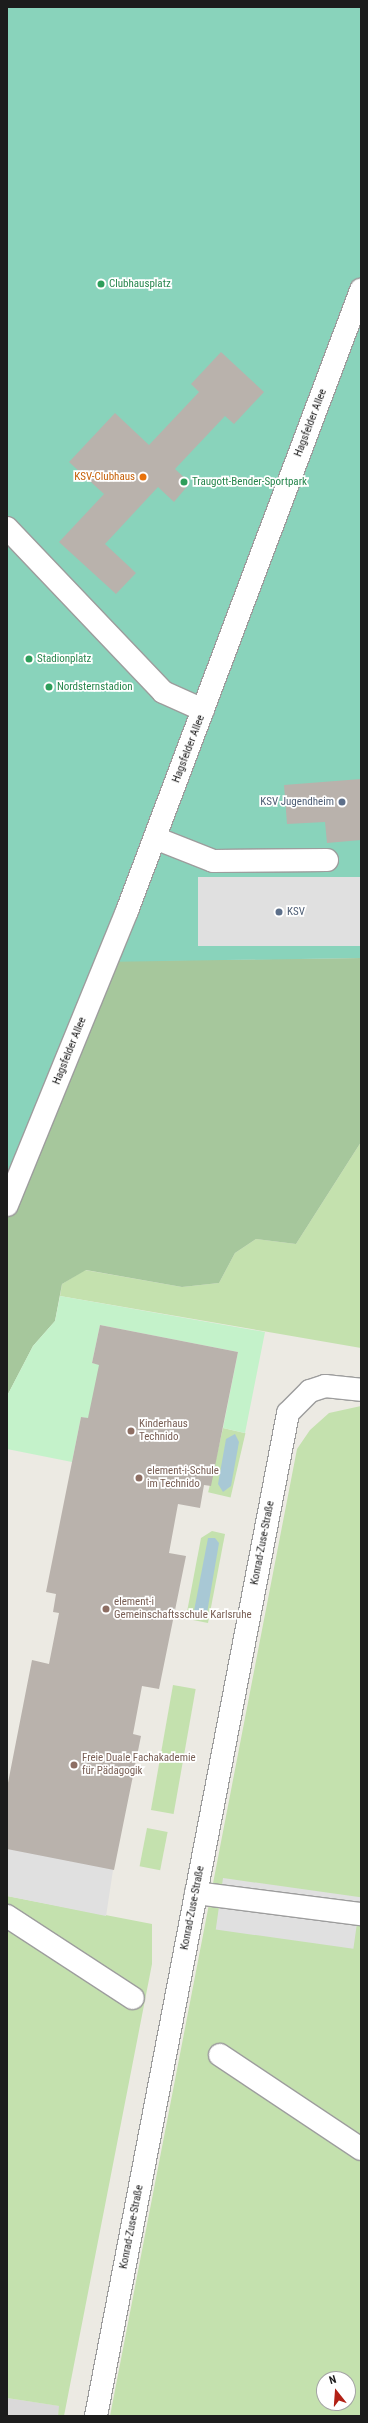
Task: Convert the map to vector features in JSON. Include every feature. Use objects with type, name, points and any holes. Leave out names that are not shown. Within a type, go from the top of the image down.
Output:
[{"type":"street","name":"Hagsfelder Allee","points":[[7,1205],[155,838],[361,290]]},
{"type":"street","points":[[7,528],[163,692],[204,710]]},
{"type":"street","points":[[155,838],[213,861],[327,860]]},
{"type":"street","name":"Konrad-Zuse-Straße","points":[[96,2416],[288,1413],[296,1403],[310,1391],[325,1386],[361,1390]]},
{"type":"street","points":[[196,1894],[361,1914]]},
{"type":"street","points":[[7,1916],[133,1998]]},
{"type":"street","points":[[220,2054],[361,2149]]},
{"type":"shaded area","name":"KSV","points":[[198,877],[361,877],[361,946],[198,946]]},
{"type":"shaded area","points":[[7,1816],[118,1837],[106,1916],[7,1896]]},
{"type":"shaded area","points":[[223,1878],[361,1897],[353,1949],[216,1929]]},
{"type":"shaded area","points":[[7,2398],[60,2406],[58,2416],[7,2416]]},
{"type":"green space","name":"Traugott-Bender-Sportpark","points":[[7,7],[361,7],[361,958],[101,962],[7,1181]]},
{"type":"green space","points":[[7,945],[101,961],[361,958],[361,1142],[296,1244],[256,1239],[235,1253],[219,1283],[182,1287],[86,1270],[62,1284],[55,1321],[33,1346],[7,1396]]},
{"type":"green space","points":[[361,1142],[361,1348],[60,1296],[62,1284],[85,1270],[182,1287],[219,1283],[235,1253],[256,1239],[296,1244]]},
{"type":"green space","points":[[60,1296],[265,1332],[245,1433],[223,1428],[238,1352],[100,1325],[92,1363],[102,1365],[91,1419],[81,1417],[72,1462],[7,1449],[7,1396],[33,1346],[55,1321]]},
{"type":"green space","points":[[361,1406],[361,2416],[110,2416],[297,1449],[310,1430],[329,1413]]},
{"type":"green space","points":[[223,1428],[245,1433],[231,1497],[208,1492]]},
{"type":"green space","points":[[212,1531],[225,1534],[208,1623],[193,1620],[187,1612],[201,1538]]},
{"type":"green space","points":[[173,1685],[196,1689],[174,1814],[151,1810]]},
{"type":"green space","points":[[147,1828],[168,1832],[160,1870],[140,1866]]},
{"type":"green space","points":[[7,1896],[152,1924],[152,1964],[64,2416],[58,2416],[59,2406],[7,2398]]},
{"type":"water","points":[[235,1434],[239,1442],[231,1486],[223,1492],[218,1484],[226,1439]]},
{"type":"water","points":[[208,1538],[215,1538],[219,1543],[207,1613],[198,1618],[194,1611]]},
{"type":"building","points":[[221,352],[264,392],[234,424],[225,416],[175,469],[190,483],[174,502],[158,487],[105,544],[136,573],[116,594],[59,542],[104,494],[69,462],[115,413],[149,445],[199,392],[191,384]]},
{"type":"building","points":[[361,779],[361,840],[327,843],[325,822],[287,824],[284,785]]},
{"type":"building","points":[[100,1325],[238,1352],[211,1486],[204,1485],[200,1508],[178,1504],[169,1553],[186,1556],[159,1689],[142,1686],[133,1734],[141,1736],[114,1870],[7,1849],[7,1788],[32,1660],[49,1664],[59,1613],[53,1612],[56,1594],[46,1592],[81,1417],[88,1418],[99,1365],[92,1363]]},
{"type":"place","name":"Clubhausplatz","points":[[101,284]]},
{"type":"place","name":"KSV-Clubhaus","points":[[143,477]]},
{"type":"place","name":"Traugott-Bender-Sportpark","points":[[184,482]]},
{"type":"place","name":"Stadionplatz","points":[[29,659]]},
{"type":"place","name":"Nordsternstadion","points":[[49,687]]},
{"type":"place","name":"KSV Jugendheim","points":[[342,802]]},
{"type":"place","name":"KSV","points":[[279,912]]},
{"type":"place","name":"Kinderhaus Technido","points":[[131,1431]]},
{"type":"place","name":"element-i-Schule im Technido","points":[[139,1478]]},
{"type":"place","name":"element-i Gemeinschaftsschule Karlsruhe","points":[[106,1609]]},
{"type":"place","name":"Freie Duale Fachakademie für Pädagogik","points":[[74,1765]]}]
